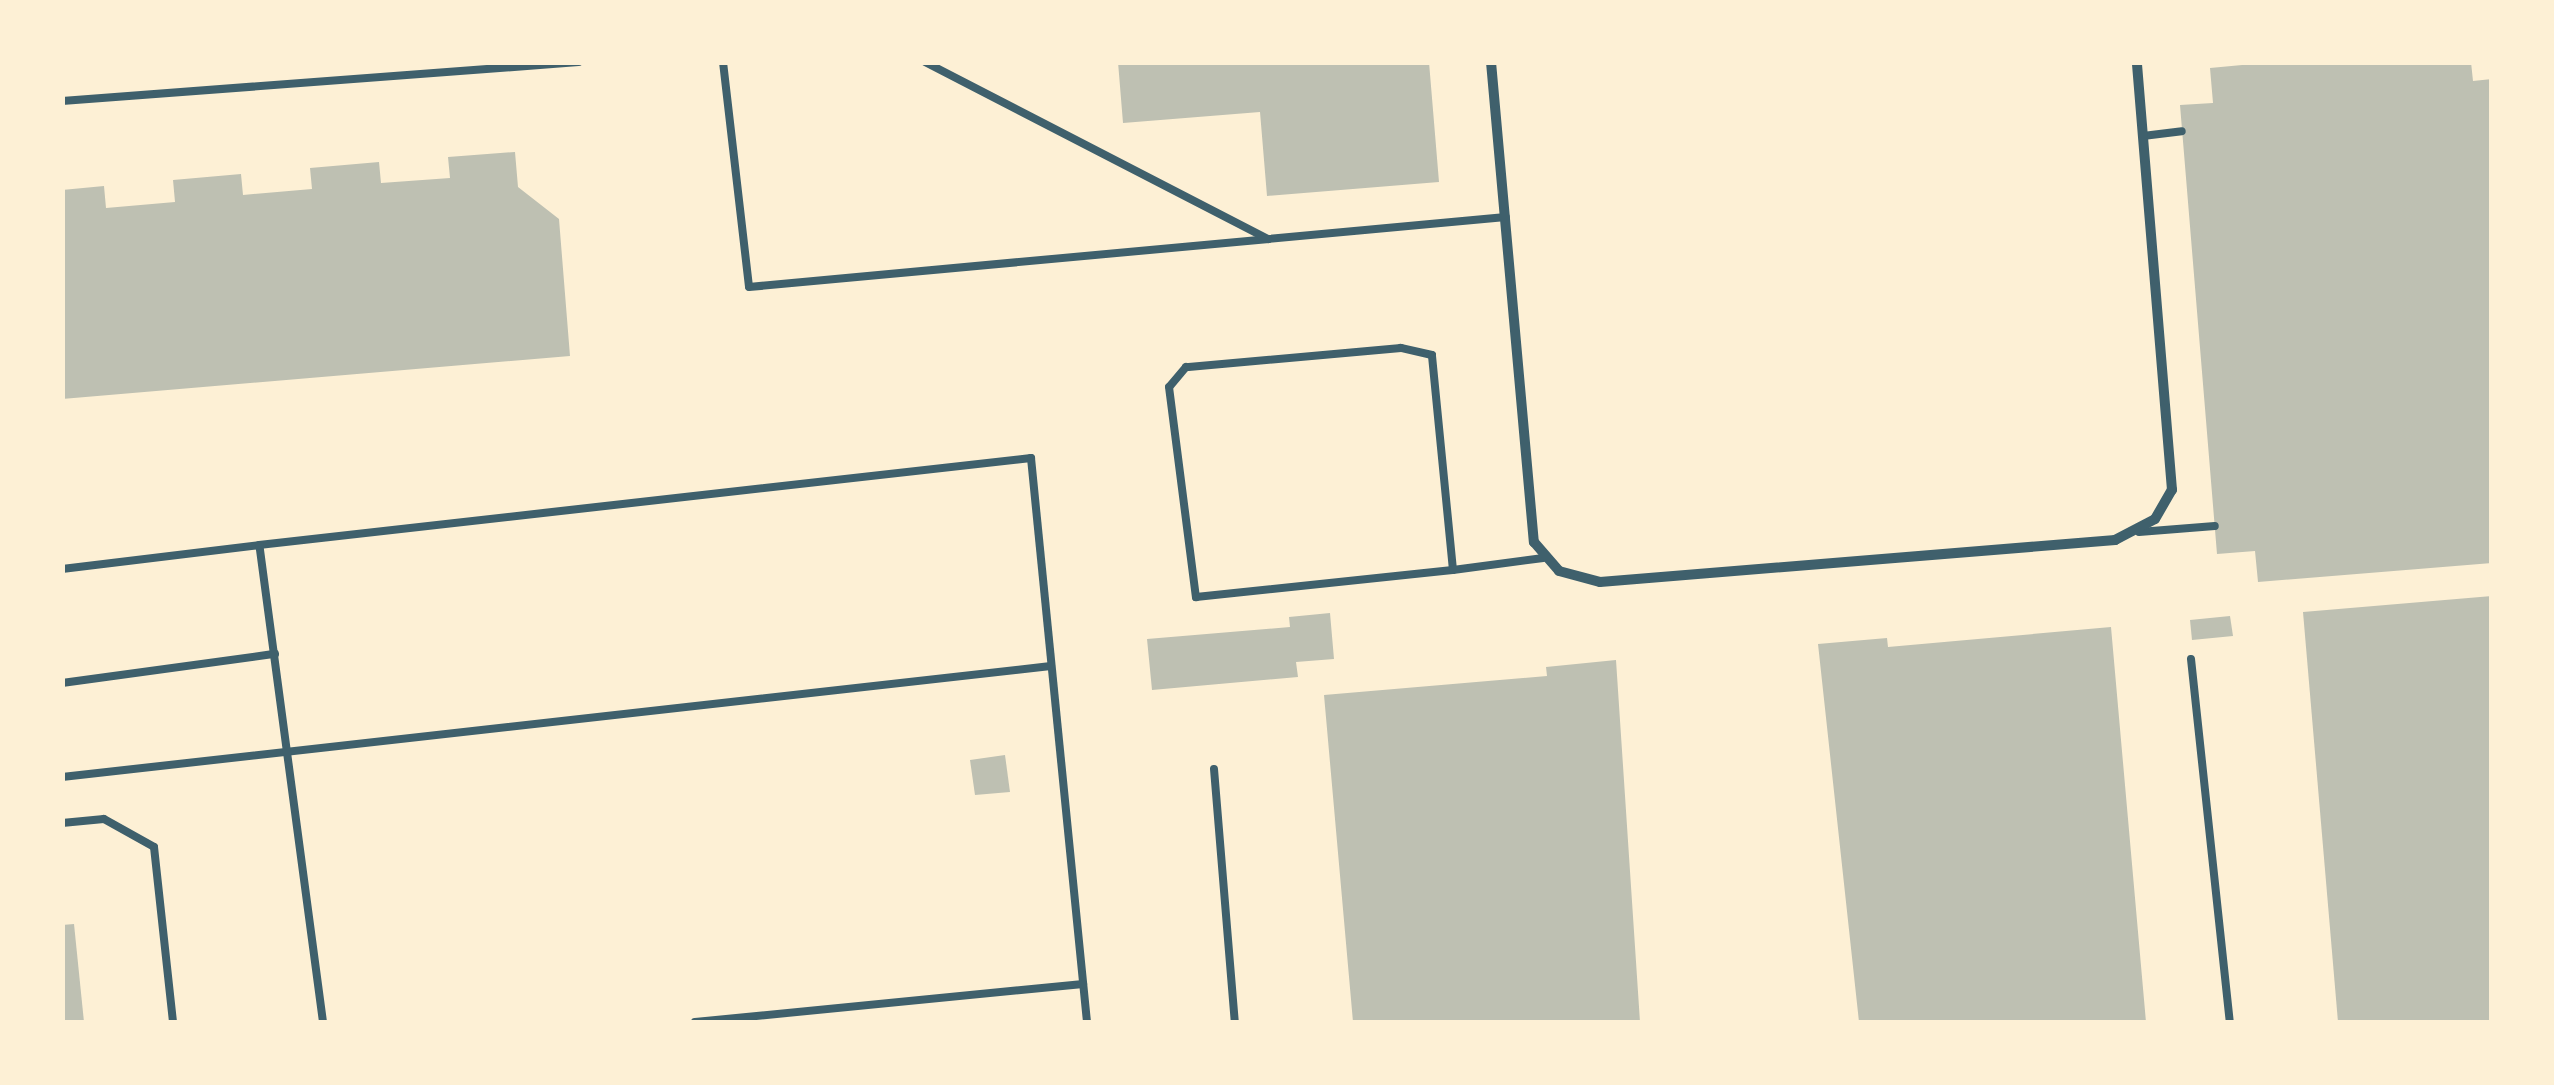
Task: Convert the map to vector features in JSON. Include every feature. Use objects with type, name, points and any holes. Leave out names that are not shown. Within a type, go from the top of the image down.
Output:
[{"type":"street","points":[[1491,62],[1528,513],[1543,558],[1600,582],[2139,532],[2172,490],[2136,62]]},
{"type":"lane","points":[[62,101],[580,62]]},
{"type":"lane","points":[[723,62],[749,286],[1506,217]]},
{"type":"lane","points":[[925,62],[1272,241]]},
{"type":"lane","points":[[2143,136],[2182,131]]},
{"type":"lane","points":[[1452,570],[1432,356],[1401,348],[1186,368],[1168,386],[1196,597],[1452,570],[1543,558]]},
{"type":"lane","points":[[62,568],[1030,458],[1087,1022]]},
{"type":"lane","points":[[2139,532],[2215,526]]},
{"type":"lane","points":[[259,545],[323,1022]]},
{"type":"lane","points":[[62,682],[275,654]]},
{"type":"lane","points":[[2191,659],[2230,1022]]},
{"type":"lane","points":[[62,777],[1051,666]]},
{"type":"lane","points":[[1214,769],[1235,1022]]},
{"type":"lane","points":[[62,824],[104,818],[154,847],[173,1022]]},
{"type":"lane","points":[[695,1022],[1084,984]]},
{"type":"building","points":[[1118,62],[1429,62],[1439,182],[1267,196],[1260,112],[1123,123]]},
{"type":"building","points":[[2274,62],[2471,62],[2473,81],[2492,79],[2492,563],[2258,582],[2255,551],[2217,554],[2180,105],[2213,103],[2210,68]]},
{"type":"building","points":[[515,152],[518,187],[559,219],[570,356],[62,399],[62,190],[104,186],[106,208],[175,202],[173,180],[241,174],[243,195],[312,189],[310,168],[379,162],[381,183],[450,178],[448,157]]},
{"type":"building","points":[[2492,596],[2492,1022],[2338,1022],[2303,612]]},
{"type":"building","points":[[1330,613],[1334,659],[1296,662],[1298,677],[1152,690],[1147,639],[1290,627],[1289,617]]},
{"type":"building","points":[[2230,616],[2233,636],[2192,640],[2190,620]]},
{"type":"building","points":[[2111,627],[2146,1022],[1859,1022],[1818,644],[1887,638],[1888,647]]},
{"type":"building","points":[[1616,660],[1640,1022],[1353,1022],[1324,695],[1547,676],[1546,667]]},
{"type":"building","points":[[1005,755],[1010,792],[975,795],[970,760]]},
{"type":"building","points":[[74,924],[84,1022],[62,1022],[62,925]]}]
